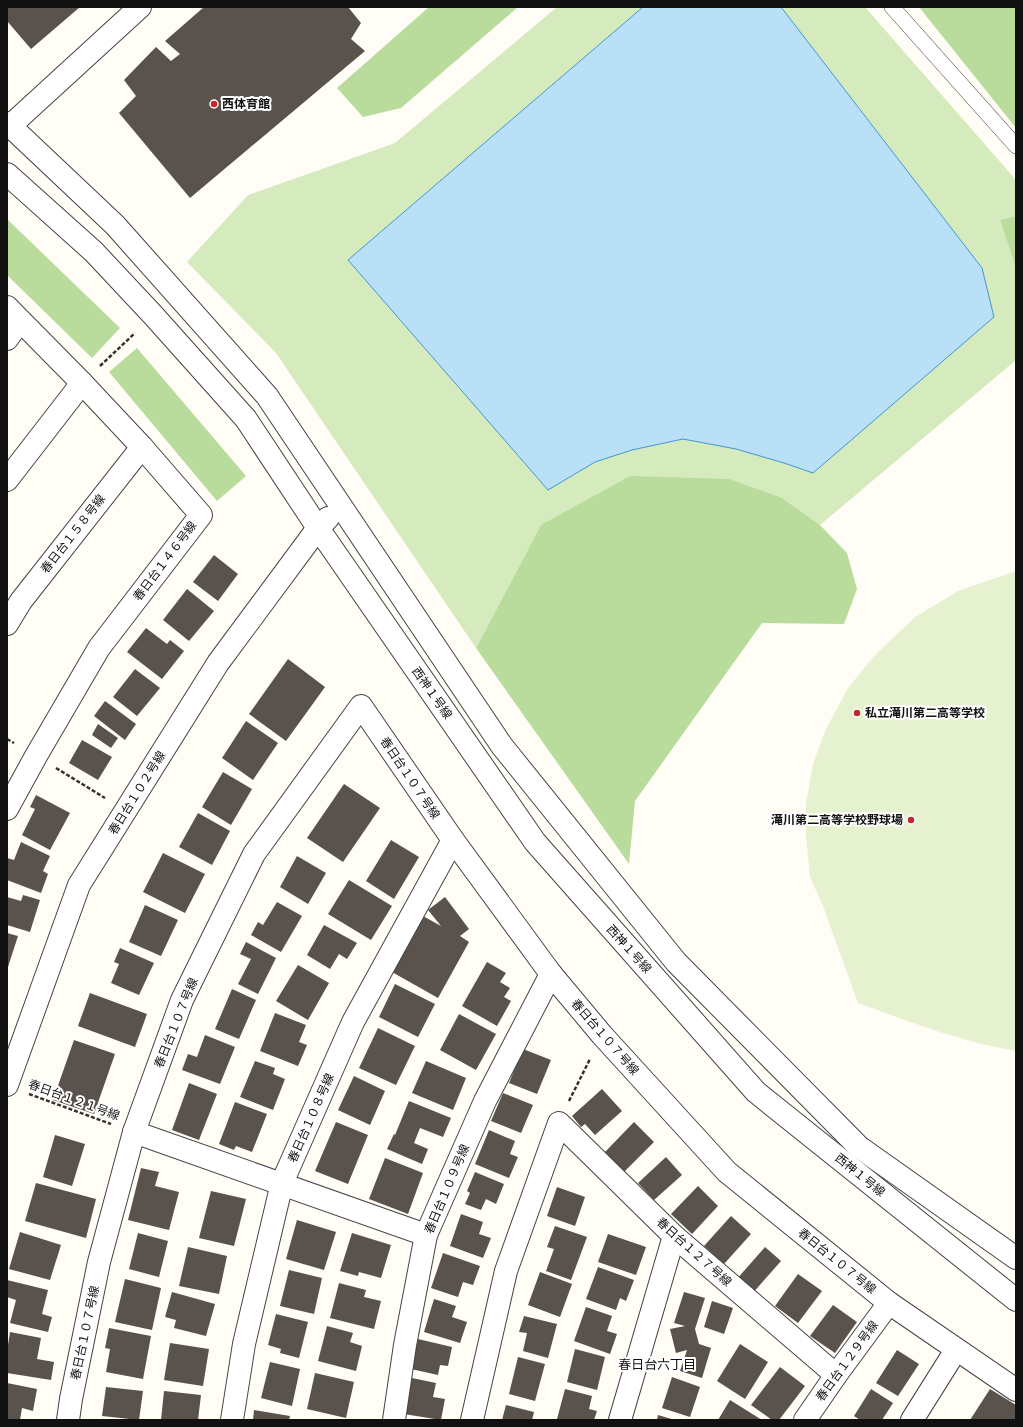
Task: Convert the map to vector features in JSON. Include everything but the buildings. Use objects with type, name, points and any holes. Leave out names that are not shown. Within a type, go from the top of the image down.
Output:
[{"type":"street","points":[[9,125],[140,7]]},
{"type":"street","name":"西神１号線","points":[[9,125],[115,225],[267,396],[502,746],[676,962],[859,1147],[1016,1258]]},
{"type":"street","name":"西神１号線","points":[[7,174],[94,252],[154,315],[246,419],[318,528],[535,842],[756,1092],[1016,1300]]},
{"type":"street","points":[[7,339],[14,314]]},
{"type":"street","name":"春日台１４６号線","points":[[7,809],[99,648],[201,515],[142,447],[14,314]]},
{"type":"street","points":[[7,480],[82,384]]},
{"type":"street","name":"春日台１５８号線","points":[[7,624],[21,601],[142,447]]},
{"type":"street","name":"春日台１０２号線","points":[[14,1088],[79,885],[218,663],[318,528],[341,506]]},
{"type":"street","name":"春日台１０７号線","points":[[68,1420],[99,1262],[134,1132],[182,1000],[254,854],[361,706],[453,840],[551,974],[602,1035],[727,1172],[889,1303],[1016,1390]]},
{"type":"street","name":"春日台１０８号線","points":[[232,1420],[244,1344],[282,1183],[353,1022],[453,840]]},
{"type":"street","name":"春日台１０９号線","points":[[394,1420],[405,1345],[426,1235],[485,1101],[551,974]]},
{"type":"street","points":[[472,1420],[506,1271],[559,1124]]},
{"type":"street","name":"春日台１２７号線","points":[[559,1124],[674,1236],[836,1374]]},
{"type":"street","points":[[134,1132],[426,1235]]},
{"type":"street","points":[[620,1420],[674,1236]]},
{"type":"street","name":"春日台１２９号線","points":[[805,1420],[836,1374],[889,1303]]},
{"type":"street","points":[[912,1420],[956,1350]]},
{"type":"lane","points":[[892,7],[1016,146]]},
{"type":"path","points":[[82,384],[154,315]]},
{"type":"path","points":[[36,756],[126,810]]},
{"type":"path","points":[[559,1124],[602,1035]]},
{"type":"path","name":"春日台１２１号線","points":[[14,1088],[134,1132]]},
{"type":"green space","points":[[429,7],[518,7],[401,108],[363,117],[337,88]]},
{"type":"green space","points":[[557,7],[643,7],[348,260],[548,490],[595,462],[632,450],[683,439],[736,449],[813,473],[982,268],[781,7],[865,7],[1016,180],[1016,216],[1000,220],[1016,268],[1016,360],[820,525],[782,498],[541,525],[476,648],[276,353],[187,262],[248,195],[395,143]]},
{"type":"green space","points":[[919,7],[1016,7],[1016,128]]},
{"type":"green space","points":[[1016,216],[1016,268],[1000,220]]},
{"type":"green space","points":[[7,219],[120,328],[92,358],[7,275]]},
{"type":"green space","points":[[137,348],[246,476],[217,501],[109,372]]},
{"type":"green space","points":[[630,476],[729,479],[782,498],[820,525],[847,553],[857,589],[844,624],[762,623],[635,801],[629,864],[476,648],[541,525]]},
{"type":"green space","name":"滝川第二高等学校野球場","points":[[1016,571],[1016,1051],[956,1037],[858,1003],[823,906],[810,877],[806,836],[806,804],[813,764],[825,731],[848,688],[875,655],[915,617],[958,591]]},
{"type":"water","points":[[643,7],[781,7],[982,268],[994,317],[813,473],[736,449],[683,439],[632,450],[595,462],[548,490],[348,260]]},
{"type":"place","name":"西体育館","points":[[214,104]]},
{"type":"place","name":"私立滝川第二高等学校","points":[[857,713]]},
{"type":"place","name":"滝川第二高等学校野球場","points":[[911,820]]},
{"type":"district","name":"春日台六丁目","points":[[657,1364]]}]
